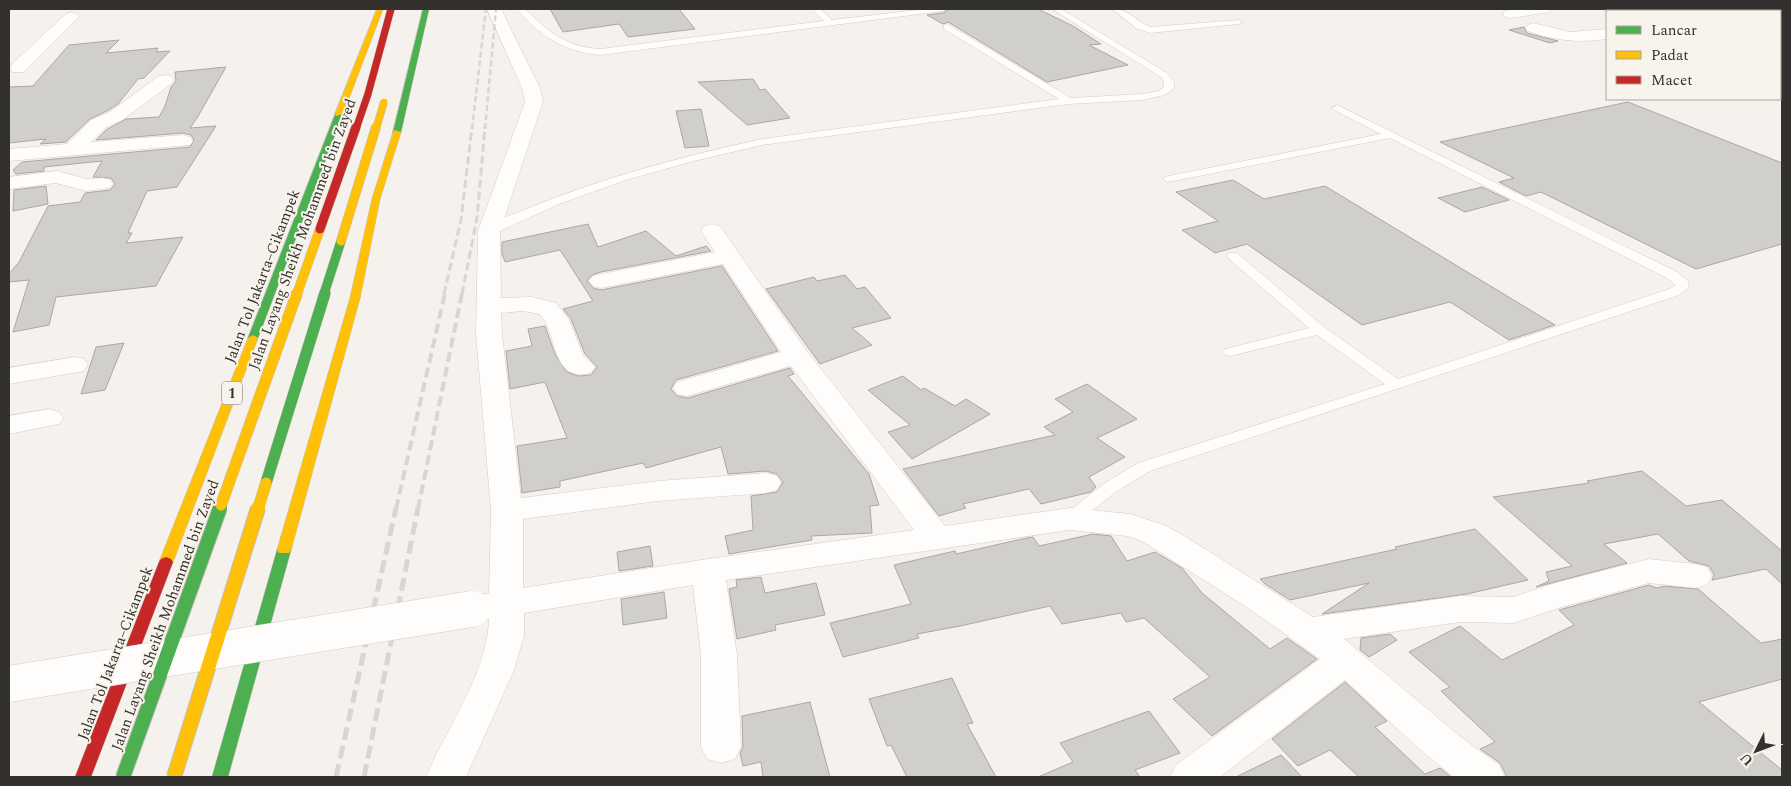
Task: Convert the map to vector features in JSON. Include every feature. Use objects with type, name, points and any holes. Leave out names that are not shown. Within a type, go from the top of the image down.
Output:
[{"type":"highway","name":"Jalan Tol Jakarta–Cikampek","points":[[83,777],[380,9]]},
{"type":"highway","name":"Jalan Layang Sheikh Mohammed bin Zayed","points":[[123,777],[368,94],[391,9]]},
{"type":"highway","points":[[220,777],[355,298],[376,199],[404,108],[426,9]]},
{"type":"highway","points":[[174,777],[387,92]]},
{"type":"street","points":[[446,777],[496,670],[506,636],[490,607],[507,510],[489,334],[488,231],[534,102],[531,88],[494,9]]},
{"type":"street","points":[[1510,14],[1544,9]]},
{"type":"street","points":[[12,70],[71,17]]},
{"type":"street","points":[[1533,28],[1570,38],[1606,34]]},
{"type":"street","points":[[73,149],[98,124],[116,116],[165,80]]},
{"type":"street","points":[[9,155],[183,141]]},
{"type":"street","points":[[9,195],[9,184],[57,177],[86,185],[103,184]]},
{"type":"street","points":[[712,231],[798,356],[936,537]]},
{"type":"street","points":[[601,280],[728,256]]},
{"type":"street","points":[[488,307],[519,304],[548,308],[556,317],[569,356],[582,367]]},
{"type":"street","points":[[687,388],[798,356]]},
{"type":"street","points":[[9,376],[75,365]]},
{"type":"street","points":[[9,425],[49,418]]},
{"type":"street","points":[[507,510],[658,491],[766,483]]},
{"type":"street","points":[[9,684],[708,571],[1070,519],[1130,525],[1153,533],[1170,542],[1306,631],[1346,660],[1446,749],[1485,777]]},
{"type":"street","points":[[708,571],[719,654],[721,747]]},
{"type":"street","points":[[1306,631],[1460,609],[1514,610],[1555,596],[1649,571],[1695,576]]},
{"type":"street","points":[[1190,777],[1346,660]]},
{"type":"lane","points":[[521,9],[558,42],[585,52],[600,52],[943,9]]},
{"type":"lane","points":[[816,9],[830,23]]},
{"type":"lane","points":[[488,231],[519,215],[602,184],[715,152],[762,142],[1069,101],[1152,96],[1166,92],[1170,85],[1164,74],[1056,9]]},
{"type":"lane","points":[[1116,9],[1139,26],[1150,30],[1239,22]]},
{"type":"lane","points":[[947,27],[1069,101]]},
{"type":"lane","points":[[1070,519],[1111,487],[1144,467],[1674,292],[1683,285],[1680,280],[1672,275],[1337,108]]},
{"type":"lane","points":[[1168,179],[1390,134]]},
{"type":"lane","points":[[1233,256],[1319,330],[1396,385]]},
{"type":"lane","points":[[1230,352],[1319,330]]},
{"type":"building","points":[[550,9],[679,9],[695,29],[628,37],[619,24],[563,32]]},
{"type":"building","points":[[949,9],[1038,9],[1073,26],[1101,44],[1089,45],[1128,65],[1047,82],[948,22],[943,24],[927,15],[943,13]]},
{"type":"building","points":[[1524,27],[1527,33],[1558,41],[1550,43],[1509,30]]},
{"type":"building","points":[[119,40],[106,53],[158,48],[156,52],[170,51],[144,78],[138,79],[118,104],[90,119],[66,142],[40,144],[46,139],[9,143],[9,87],[33,86],[69,45]]},
{"type":"building","points":[[226,67],[190,128],[216,126],[177,187],[147,191],[128,233],[132,233],[126,243],[183,237],[156,286],[56,297],[49,325],[13,332],[29,280],[9,282],[9,274],[19,262],[48,206],[80,202],[85,193],[110,190],[115,184],[111,178],[93,177],[102,161],[44,167],[44,171],[16,174],[13,170],[22,162],[190,147],[194,140],[191,135],[183,133],[96,140],[106,130],[126,119],[159,117],[171,87],[176,81],[175,72]]},
{"type":"building","points":[[753,79],[760,90],[765,89],[790,118],[747,125],[698,82]]},
{"type":"building","points":[[1628,102],[1782,163],[1782,244],[1696,269],[1541,192],[1526,196],[1499,182],[1514,178],[1440,142]]},
{"type":"building","points":[[701,109],[709,146],[685,148],[676,111]]},
{"type":"building","points":[[1233,180],[1264,199],[1325,186],[1555,325],[1509,340],[1450,302],[1362,325],[1247,244],[1215,253],[1182,230],[1218,221],[1176,192]]},
{"type":"building","points":[[46,186],[48,204],[13,211],[14,190]]},
{"type":"building","points":[[1482,187],[1509,200],[1465,212],[1438,198]]},
{"type":"building","points":[[588,224],[598,247],[646,231],[676,256],[706,246],[711,251],[601,272],[592,275],[587,281],[593,288],[601,290],[722,266],[778,351],[676,380],[671,389],[677,396],[688,398],[790,368],[794,374],[788,376],[869,474],[879,505],[870,506],[872,533],[811,536],[812,540],[729,554],[725,536],[753,530],[751,496],[777,492],[783,482],[777,474],[766,471],[728,474],[721,447],[646,468],[643,463],[560,481],[560,487],[522,493],[517,446],[567,438],[545,382],[510,389],[506,351],[532,346],[528,329],[545,326],[555,354],[567,372],[578,376],[591,375],[597,367],[585,354],[571,319],[563,309],[593,301],[560,250],[505,262],[502,254],[502,242]]},
{"type":"building","points":[[845,275],[857,289],[865,287],[891,318],[852,328],[872,345],[820,364],[766,289],[814,277],[817,281]]},
{"type":"building","points":[[124,343],[105,390],[81,394],[96,347]]},
{"type":"building","points":[[903,376],[921,390],[924,388],[955,406],[966,399],[990,414],[912,459],[888,432],[910,425],[868,390]]},
{"type":"building","points":[[1087,384],[1137,419],[1097,438],[1125,457],[1089,477],[1096,487],[1091,492],[1041,504],[1029,489],[963,504],[966,508],[939,516],[903,469],[1055,435],[1044,427],[1073,412],[1055,399]]},
{"type":"building","points":[[1642,471],[1686,506],[1722,500],[1782,551],[1782,584],[1766,569],[1712,580],[1714,575],[1709,566],[1689,561],[1658,534],[1604,544],[1627,563],[1536,587],[1549,581],[1546,572],[1572,566],[1493,497],[1589,483],[1587,481]]},
{"type":"building","points":[[1475,529],[1528,580],[1467,594],[1322,614],[1369,583],[1290,600],[1260,579],[1397,549],[1395,547]]},
{"type":"building","points":[[1093,534],[1111,536],[1127,561],[1155,552],[1182,568],[1202,593],[1270,649],[1287,638],[1317,659],[1212,736],[1173,699],[1210,677],[1144,618],[1126,622],[1121,613],[1062,624],[1050,606],[917,634],[919,638],[843,657],[830,623],[911,604],[894,565],[955,551],[956,554],[1033,537],[1039,546]]},
{"type":"building","points":[[650,546],[653,566],[619,571],[617,552]]},
{"type":"building","points":[[761,577],[765,593],[816,583],[825,615],[775,625],[776,630],[737,639],[729,589],[737,587],[736,580]]},
{"type":"building","points":[[1649,585],[1657,588],[1664,586],[1698,589],[1761,643],[1782,639],[1782,679],[1699,702],[1782,770],[1782,777],[1507,777],[1500,763],[1480,749],[1495,742],[1441,691],[1450,687],[1409,652],[1460,626],[1502,660],[1574,625],[1559,610]]},
{"type":"building","points":[[664,592],[667,618],[623,625],[621,599]]},
{"type":"building","points":[[1390,634],[1397,640],[1369,657],[1360,650],[1361,638]]},
{"type":"building","points":[[952,678],[973,723],[967,724],[996,777],[907,777],[891,745],[887,746],[869,699]]},
{"type":"building","points":[[1345,682],[1387,721],[1375,727],[1425,774],[1440,768],[1451,777],[1359,777],[1330,750],[1298,766],[1272,739]]},
{"type":"building","points":[[810,702],[830,777],[763,777],[761,762],[743,766],[740,753],[743,747],[742,716]]},
{"type":"building","points":[[1149,711],[1180,753],[1135,770],[1140,777],[1038,777],[1073,762],[1060,743]]},
{"type":"building","points":[[1281,755],[1302,777],[1236,777]]},
{"type":"railway","points":[[472,129],[486,9]]},
{"type":"railway","points":[[485,129],[496,9]]},
{"type":"railway","points":[[444,294],[461,220],[472,127]]},
{"type":"railway","points":[[462,294],[477,218],[485,127]]},
{"type":"railway","points":[[396,509],[445,293]]},
{"type":"railway","points":[[418,509],[462,293]]},
{"type":"railway","points":[[336,777],[396,508]]},
{"type":"railway","points":[[364,777],[418,508]]},
{"type":"traffic: fast","points":[[397,132],[426,9]]},
{"type":"traffic: fast","points":[[253,338],[339,114]]},
{"type":"traffic: fast","points":[[266,483],[341,241]]},
{"type":"traffic: fast","points":[[123,777],[221,505]]},
{"type":"traffic: fast","points":[[220,777],[284,550]]},
{"type":"traffic: slow","points":[[339,114],[380,9]]},
{"type":"traffic: slow","points":[[341,241],[384,102]]},
{"type":"traffic: slow","points":[[284,550],[355,298],[376,199],[397,132]]},
{"type":"traffic: slow","points":[[221,505],[320,229]]},
{"type":"traffic: slow","points":[[166,562],[253,338]]},
{"type":"traffic: slow","points":[[174,777],[266,483]]},
{"type":"traffic: jam","points":[[320,229],[368,94],[391,9]]},
{"type":"traffic: jam","points":[[83,777],[166,562]]}]
